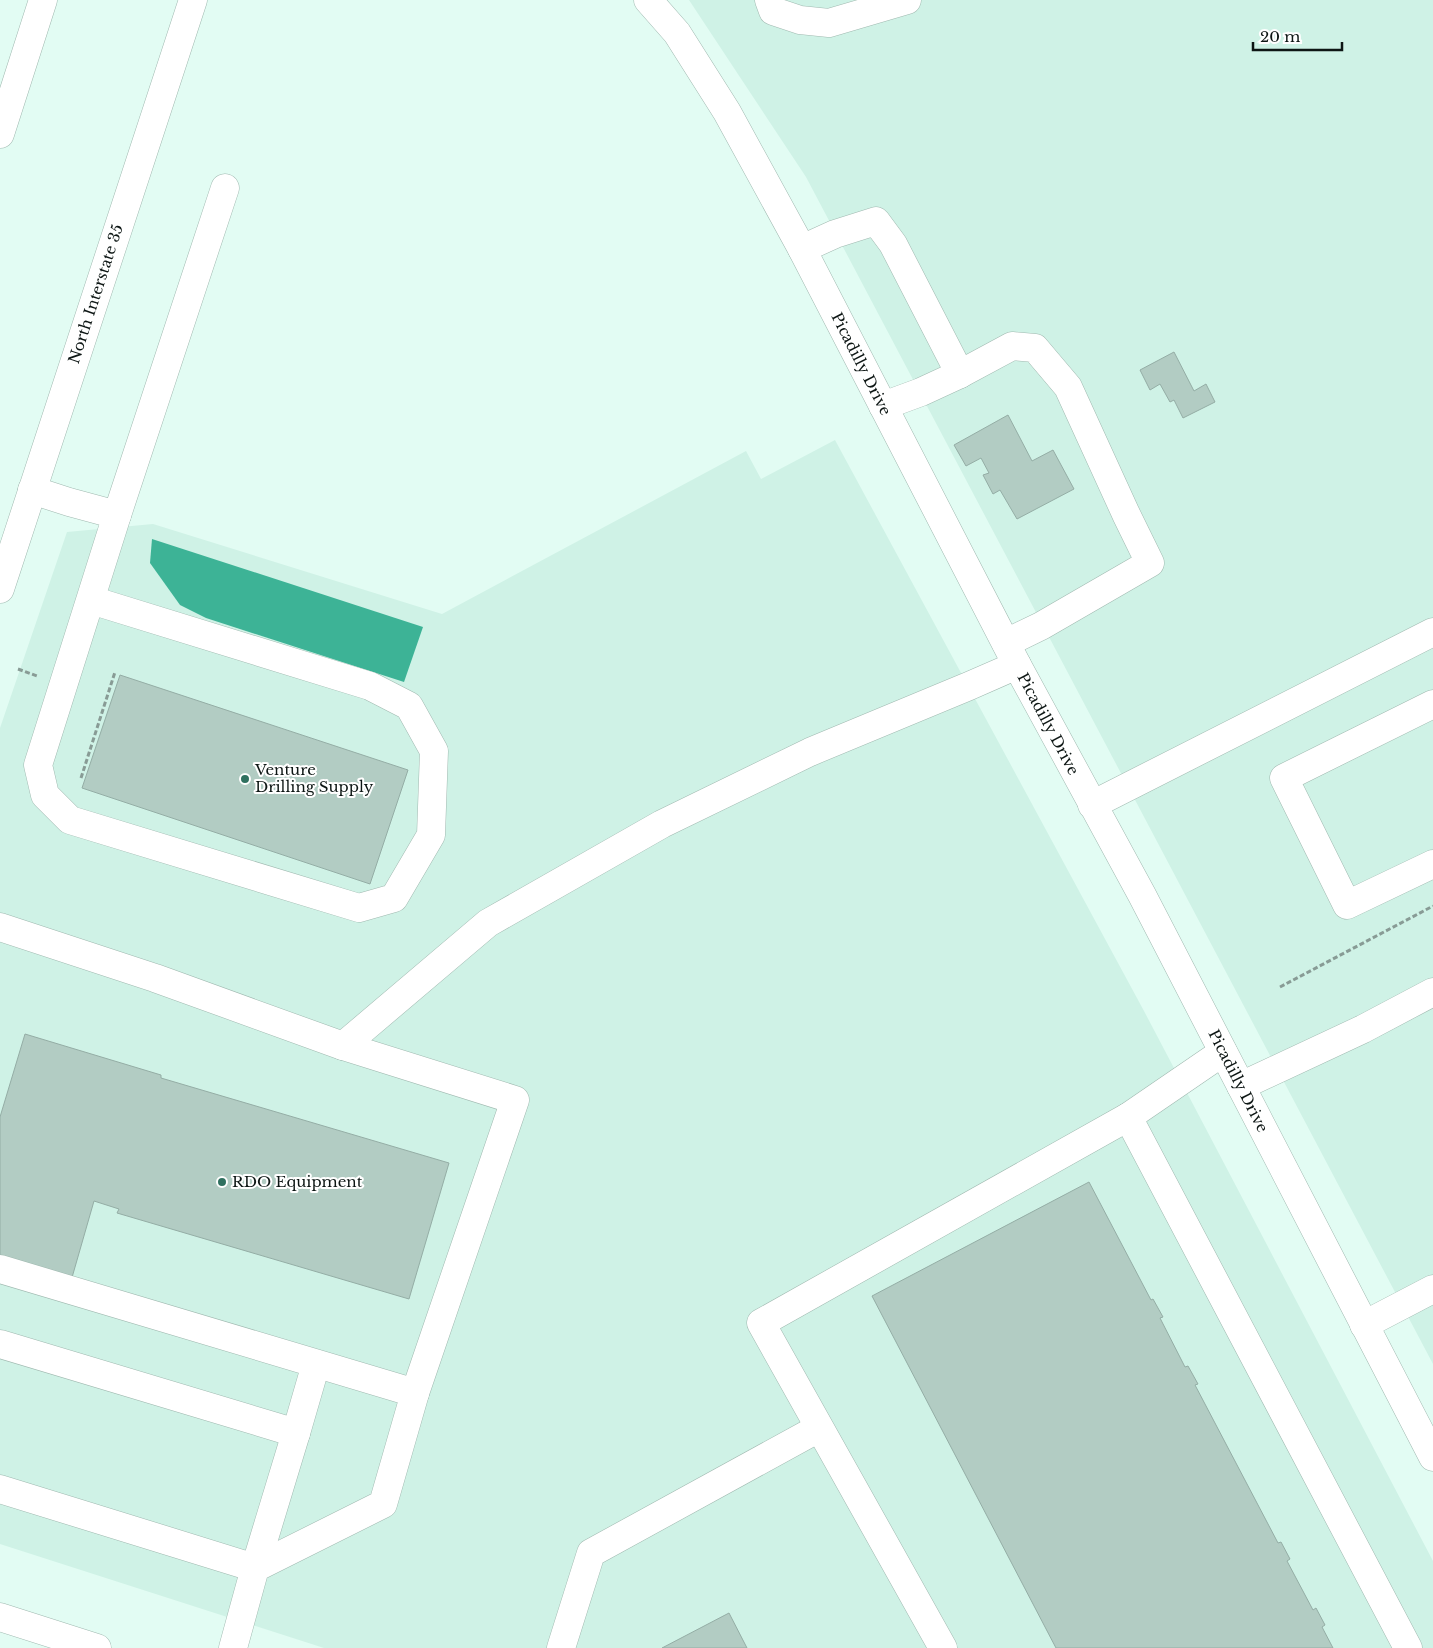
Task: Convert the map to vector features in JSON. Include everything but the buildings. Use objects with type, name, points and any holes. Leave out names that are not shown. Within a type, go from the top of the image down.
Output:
[{"type":"main road","points":[[0,134],[43,0]]},
{"type":"main road","name":"North Interstate 35","points":[[0,588],[193,0]]},
{"type":"main road","name":"Picadilly Drive","points":[[648,0],[677,34],[722,104],[802,249],[1012,654],[1142,895],[1433,1457]]},
{"type":"main road","points":[[769,0],[773,11],[800,20],[830,23],[907,0]]},
{"type":"main road","points":[[91,600],[370,686],[409,706],[434,751],[431,835],[394,898],[360,908],[70,820],[45,795],[38,765],[118,515],[225,188]]},
{"type":"main road","points":[[802,249],[835,234],[876,221],[894,244],[960,374]]},
{"type":"main road","points":[[343,1046],[488,923],[662,824],[810,752],[970,686],[1012,654],[1041,626],[1150,563],[1068,387],[1035,348],[1012,346],[960,374],[921,392],[882,406]]},
{"type":"main road","points":[[32,490],[118,515]]},
{"type":"main road","points":[[1092,805],[1433,632]]},
{"type":"main road","points":[[1433,704],[1284,778],[1347,905],[1433,864]]},
{"type":"main road","points":[[0,1489],[255,1568],[383,1504],[415,1393],[515,1100],[343,1046],[154,978],[1,931]]},
{"type":"main road","points":[[1240,1086],[1363,1029],[1433,992]]},
{"type":"main road","points":[[943,1648],[761,1323],[1128,1117],[1223,1052]]},
{"type":"main road","points":[[1128,1117],[1408,1648]]},
{"type":"main road","points":[[0,1269],[415,1393]]},
{"type":"main road","points":[[1364,1325],[1433,1289]]},
{"type":"main road","points":[[0,1344],[296,1433]]},
{"type":"main road","points":[[233,1648],[316,1364]]},
{"type":"main road","points":[[561,1648],[591,1553],[819,1428]]},
{"type":"main road","points":[[0,1617],[97,1648]]},
{"type":"path","points":[[18,670],[44,679]]},
{"type":"path","points":[[81,778],[115,672]]},
{"type":"path","points":[[1280,987],[1433,906]]},
{"type":"shaded area","points":[[689,0],[1433,0],[1433,1364],[806,177]]},
{"type":"shaded area","points":[[835,440],[1144,1011],[1433,1561],[1433,1648],[324,1648],[0,1544],[0,728],[67,532],[153,524],[442,614],[746,451],[761,479]]},
{"type":"shaded area","points":[[152,539],[423,627],[404,682],[206,618],[180,605],[150,563]]},
{"type":"place","name":"Venture Drilling Supply","points":[[245,779]]},
{"type":"place","name":"RDO Equipment","points":[[222,1182]]}]
